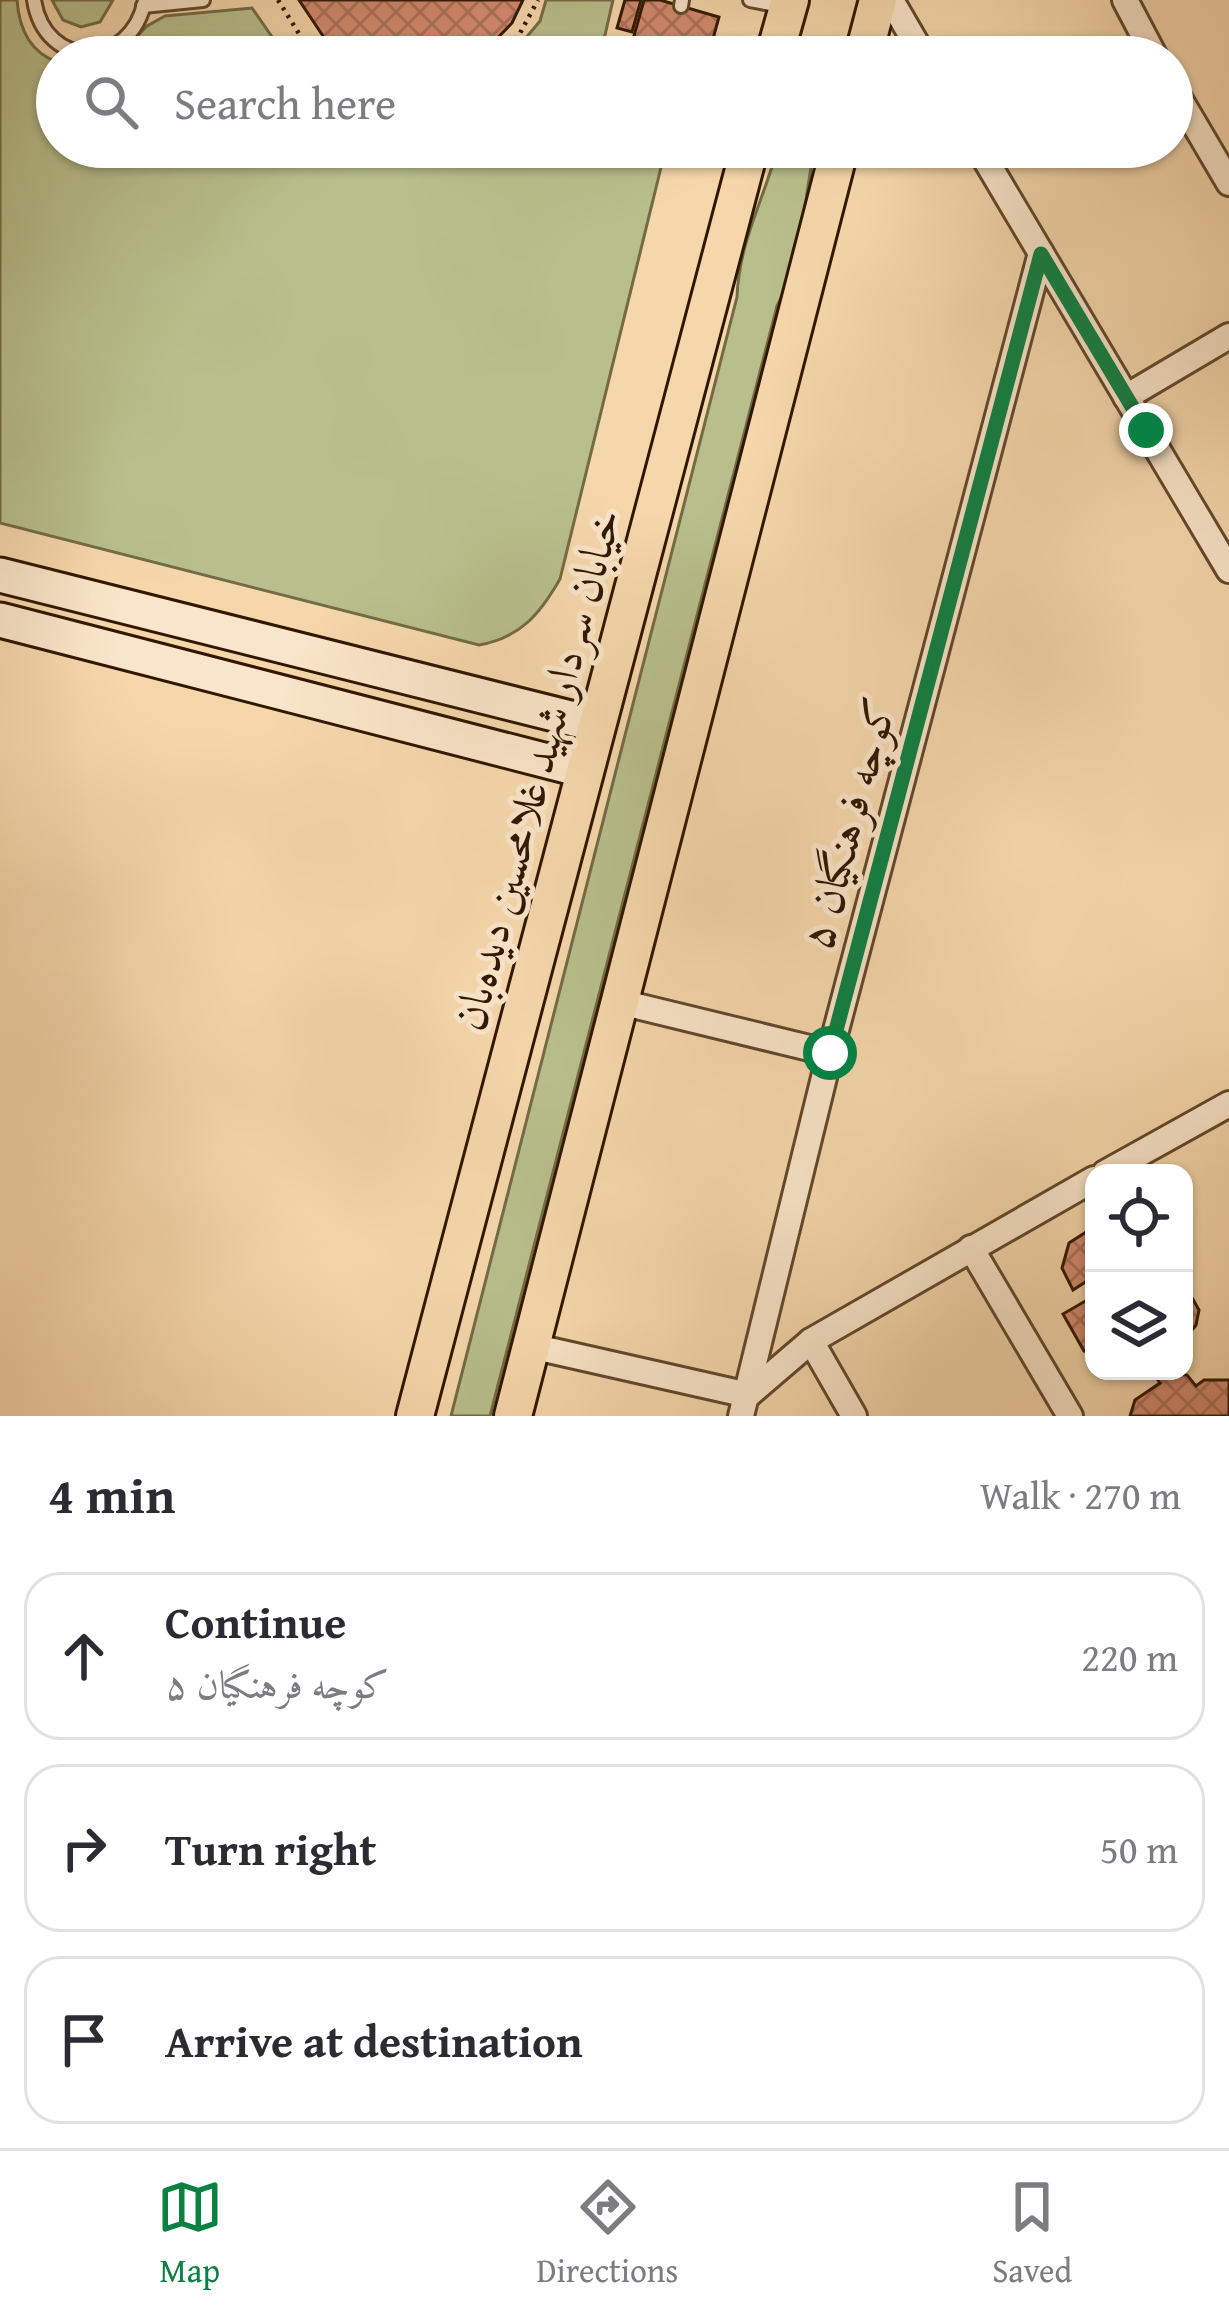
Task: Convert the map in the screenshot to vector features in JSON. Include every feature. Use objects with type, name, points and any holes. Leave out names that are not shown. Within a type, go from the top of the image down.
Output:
[{"type":"main road","points":[[869,36],[879,0]]},
{"type":"main road","points":[[780,36],[789,4]]},
{"type":"main road","name":"خیابان سردار شهید غلامحسین دیده‌بان","points":[[415,1416],[744,168]]},
{"type":"main road","points":[[513,1416],[835,168]]},
{"type":"main road","points":[[0,575],[598,724]]},
{"type":"main road","points":[[0,620],[586,772]]},
{"type":"street","points":[[879,0],[895,7],[912,36]]},
{"type":"street","points":[[1125,0],[1143,36]]},
{"type":"street","points":[[1193,122],[1229,183]]},
{"type":"street","points":[[990,168],[1229,570]]},
{"type":"street","name":"کوچه فرهنگیان ۵","points":[[744,1405],[830,1053],[1041,254]]},
{"type":"street","points":[[1126,397],[1229,336]]},
{"type":"street","points":[[620,1002],[830,1053]]},
{"type":"street","points":[[1121,1164],[1229,1104]]},
{"type":"street","points":[[531,1346],[744,1405],[811,1341],[1085,1184]]},
{"type":"street","points":[[970,1248],[1070,1416]]},
{"type":"street","points":[[811,1341],[854,1416]]},
{"type":"lane","points":[[34,0],[50,36]]},
{"type":"lane","points":[[129,36],[144,3],[203,0]]},
{"type":"lane","points":[[750,0],[789,4]]},
{"type":"path","points":[[278,0],[300,36]]},
{"type":"path","points":[[518,36],[538,0]]},
{"type":"green space","points":[[0,0],[17,0],[27,38],[36,48],[36,168],[661,168],[560,579],[545,603],[506,637],[479,645],[0,523]]},
{"type":"green space","points":[[52,0],[113,0],[100,22],[81,27],[63,20]]},
{"type":"green space","points":[[546,0],[613,0],[605,36],[528,36],[540,21]]},
{"type":"green space","points":[[252,8],[271,36],[137,36],[165,16]]},
{"type":"green space","points":[[771,168],[811,168],[798,248],[777,306],[490,1416],[451,1416],[737,297],[753,221]]},
{"type":"building","points":[[299,0],[523,0],[499,36],[323,36]]},
{"type":"building","points":[[625,0],[641,0],[632,32],[617,28]]},
{"type":"building","points":[[644,0],[719,17],[714,36],[634,36]]},
{"type":"building","points":[[1085,1233],[1085,1282],[1073,1290],[1062,1268],[1069,1243]]},
{"type":"building","points":[[1193,1300],[1199,1310],[1193,1329]]},
{"type":"building","points":[[1085,1301],[1085,1351],[1084,1351],[1063,1314]]},
{"type":"building","points":[[1158,1380],[1191,1380],[1196,1386],[1204,1380],[1229,1380],[1229,1416],[1130,1416],[1135,1400],[1160,1383]]},
{"type":"route","points":[[830,1053],[1041,254],[1146,430]]}]
